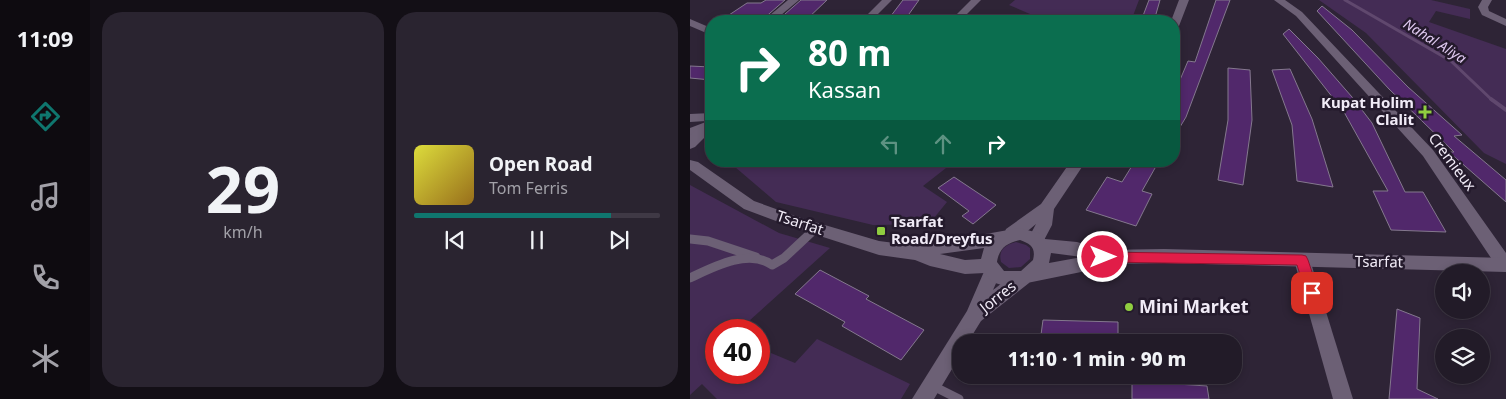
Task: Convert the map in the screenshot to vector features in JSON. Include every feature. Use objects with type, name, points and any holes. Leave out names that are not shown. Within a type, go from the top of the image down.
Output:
[{"type":"street","points":[[775,15],[794,0]]},
{"type":"street","points":[[872,15],[887,0]]},
{"type":"street","points":[[961,15],[976,0]]},
{"type":"street","points":[[1178,15],[1184,0]]},
{"type":"street","name":"Cremieux","points":[[1279,0],[1299,14],[1349,66],[1428,154],[1505,265]]},
{"type":"street","points":[[1486,0],[1483,7],[1485,13],[1506,23]]},
{"type":"street","points":[[690,22],[705,29]]},
{"type":"street","points":[[690,118],[705,117]]},
{"type":"street","points":[[690,123],[705,119]]},
{"type":"street","points":[[690,133],[705,127]]},
{"type":"street","points":[[690,144],[705,129]]},
{"type":"street","name":"Tsarfat","points":[[691,161],[749,205],[815,229],[879,248],[918,253],[930,259],[965,267],[990,269]]},
{"type":"street","points":[[1046,208],[1044,225],[1038,242],[1042,260],[1038,268],[1027,276],[1013,280],[1003,278],[990,269],[988,254],[991,248],[1046,208],[1076,167]]},
{"type":"street","points":[[1008,236],[1028,235],[1038,242]]},
{"type":"street","name":"Tsarfat","points":[[918,253],[934,248],[969,245],[1008,236]]},
{"type":"street","name":"Tsarfat","points":[[1038,242],[1103,257],[1505,265]]},
{"type":"street","name":"Tsarfat","points":[[1027,276],[1091,263],[1103,257]]},
{"type":"street","points":[[1302,260],[1343,399]]},
{"type":"street","name":"Jorres","points":[[926,392],[974,316],[990,269]]},
{"type":"street","name":"Jorres","points":[[974,316],[995,297],[1027,276]]},
{"type":"lane","points":[[690,239],[708,241],[769,262],[772,265],[784,258],[815,229]]},
{"type":"lane","points":[[690,278],[718,266],[758,258]]},
{"type":"lane","points":[[926,392],[959,399]]},
{"type":"shaded area","points":[[1015,0],[1139,0],[1133,15],[1028,15],[1030,14],[1009,5]]},
{"type":"shaded area","points":[[1319,0],[1431,0],[1470,9],[1470,19],[1436,11],[1429,22],[1506,49],[1506,164],[1484,153],[1366,33]]},
{"type":"shaded area","points":[[735,167],[947,167],[923,186],[947,202],[929,224],[873,225],[776,202]]},
{"type":"shaded area","points":[[690,185],[779,233],[830,248],[751,319],[705,319],[705,384],[770,384],[770,353],[795,363],[817,339],[910,384],[901,399],[717,399],[702,384],[690,395]]},
{"type":"shaded area","points":[[1016,242],[1030,248],[1030,259],[1021,267],[1009,268],[1001,262],[1001,254],[1006,246]]},
{"type":"building","points":[[766,0],[785,0],[768,15],[729,15],[747,3],[761,3]]},
{"type":"building","points":[[801,0],[827,0],[811,15],[784,15]]},
{"type":"building","points":[[903,0],[919,0],[908,15],[892,15]]},
{"type":"building","points":[[1149,0],[1160,0],[1156,15],[1143,15]]},
{"type":"building","points":[[1216,0],[1230,0],[1186,117],[1180,127],[1180,80],[1188,61],[1195,62]]},
{"type":"building","points":[[1322,6],[1352,30],[1408,87],[1462,135],[1454,136],[1506,180],[1506,202],[1449,152],[1454,152],[1389,89],[1317,11]]},
{"type":"building","points":[[1289,29],[1318,58],[1352,97],[1372,123],[1405,192],[1423,192],[1446,232],[1391,230],[1373,191],[1388,191],[1344,112],[1283,34]]},
{"type":"building","points":[[690,66],[705,67],[705,79],[690,78]]},
{"type":"building","points":[[1228,68],[1250,70],[1252,120],[1243,185],[1218,180],[1228,120]]},
{"type":"building","points":[[1290,69],[1312,119],[1333,187],[1297,181],[1292,125],[1272,70]]},
{"type":"building","points":[[1131,167],[1156,167],[1142,191],[1152,194],[1136,226],[1086,210],[1107,177],[1122,182]]},
{"type":"building","points":[[954,177],[996,205],[973,224],[962,216],[969,211],[938,188]]},
{"type":"building","points":[[820,270],[869,296],[866,299],[924,330],[901,360],[842,326],[845,322],[795,294]]},
{"type":"building","points":[[1397,309],[1420,318],[1417,389],[1438,399],[1389,399]]},
{"type":"building","points":[[1043,320],[1118,322],[1118,334],[1041,334]]},
{"type":"building","points":[[1132,384],[1177,384],[1207,386],[1209,399],[1132,399]]},
{"type":"waterway","name":"Nahal Aliya","points":[[1345,0],[1451,61],[1492,100]]},
{"type":"waterway","name":"Nahal Aliya","points":[[1491,99],[1506,110]]},
{"type":"place","name":"Kupat Holim Clalit","points":[[1425,112]]},
{"type":"place","name":"Tsarfat Road/Dreyfus","points":[[881,231]]},
{"type":"place","name":"Mini Market","points":[[1129,307]]},
{"type":"route","points":[[1103,257],[1164,256],[1302,260],[1312,293]]}]
